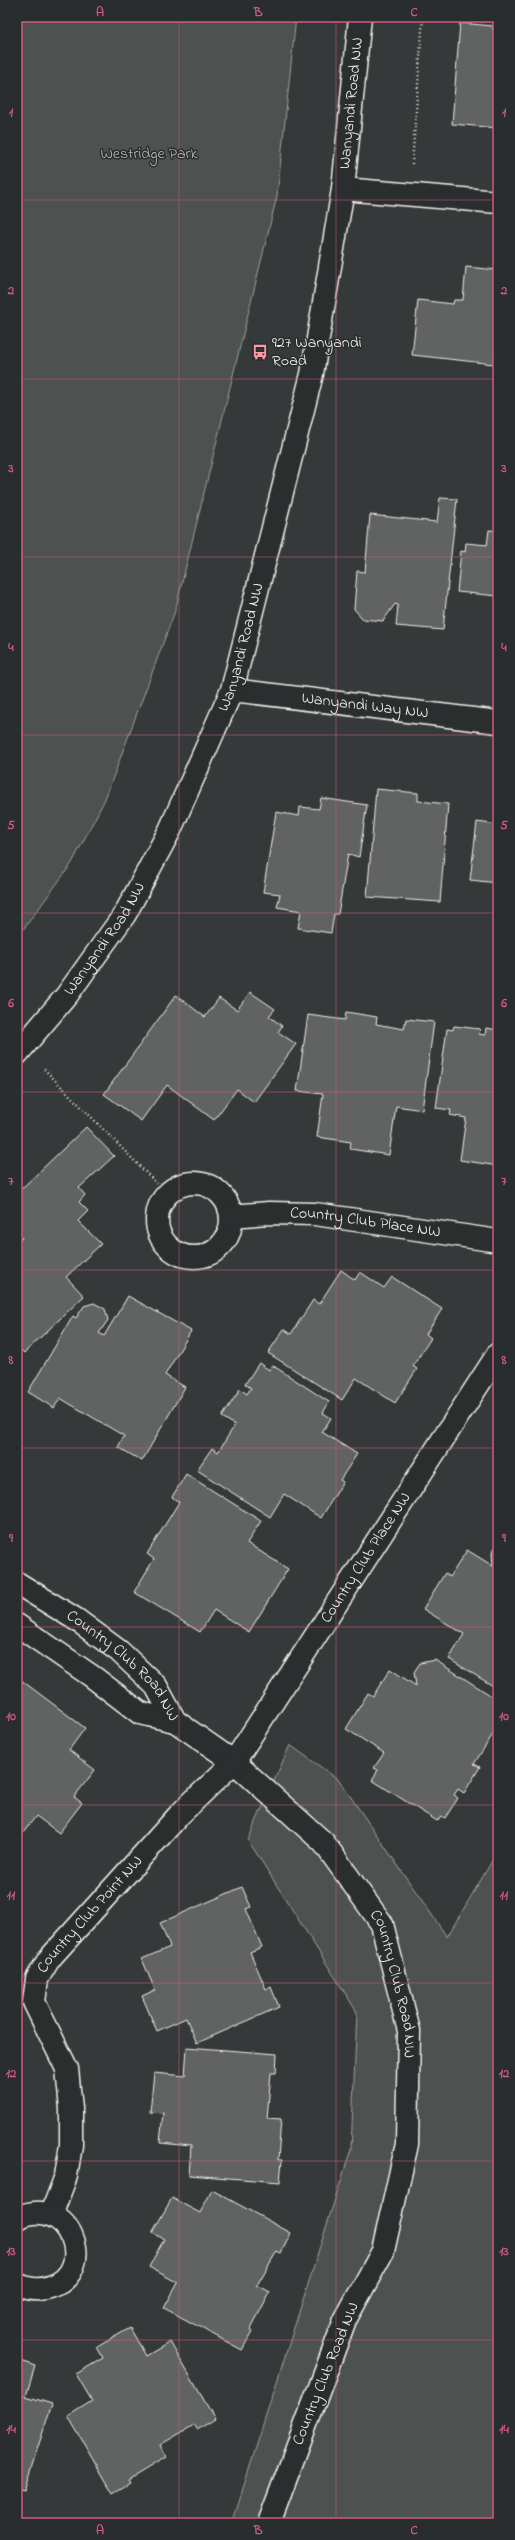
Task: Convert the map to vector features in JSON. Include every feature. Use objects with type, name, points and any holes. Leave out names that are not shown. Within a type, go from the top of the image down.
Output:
[{"type":"street","name":"Wanyandi Road NW","points":[[20,1051],[67,996],[124,914],[170,830],[232,690],[312,374],[343,189],[360,17]]},
{"type":"street","name":"Wanyandi Road NW","points":[[343,189],[498,202]]},
{"type":"street","name":"Wanyandi Way NW","points":[[232,690],[498,722]]},
{"type":"street","points":[[188,1183],[200,1184],[221,1194],[231,1216],[230,1229],[226,1240],[217,1250],[206,1256],[194,1258],[181,1255],[170,1249],[162,1240],[157,1228],[158,1210],[167,1194],[177,1187],[188,1183]]},
{"type":"street","name":"Country Club Place NW","points":[[231,1216],[315,1214],[498,1241]]},
{"type":"street","name":"Country Club Place NW","points":[[234,1762],[498,1354]]},
{"type":"street","name":"Country Club Road NW","points":[[17,1583],[68,1614],[119,1651],[156,1686],[175,1721],[234,1762],[324,1843],[382,1924],[409,2031],[408,2144],[383,2251],[345,2320],[269,2523]]},
{"type":"street","points":[[17,1625],[93,1677],[140,1714],[175,1721]]},
{"type":"street","name":"Country Club Point NW","points":[[51,2215],[66,2176],[71,2145],[71,2109],[67,2070],[34,2002],[37,1979],[49,1959],[180,1814],[234,1762]]},
{"type":"street","points":[[17,2218],[38,2212],[51,2215],[62,2222],[70,2231],[75,2242],[76,2255],[72,2267],[60,2282],[43,2289],[30,2289],[17,2284]]},
{"type":"path","points":[[409,195],[423,17]]},
{"type":"path","points":[[20,1051],[167,1194]]},
{"type":"green space","name":"Westridge Park","points":[[17,17],[296,17],[277,196],[175,611],[105,799],[72,863],[17,938]]},
{"type":"green space","points":[[290,1745],[339,1780],[447,1937],[498,1851],[498,2523],[232,2523],[351,2149],[357,2012],[248,1840]]},
{"type":"building","points":[[460,23],[493,26],[493,30],[498,31],[498,128],[452,124]]},
{"type":"building","points":[[466,267],[498,270],[498,330],[494,364],[412,355],[418,300],[453,304],[454,300],[463,300]]},
{"type":"building","points":[[440,498],[457,499],[443,630],[396,626],[398,605],[395,604],[383,621],[363,619],[354,609],[357,571],[365,572],[370,515],[437,522]]},
{"type":"building","points":[[489,530],[498,531],[498,596],[457,592],[461,551],[465,552],[466,543],[487,545]]},
{"type":"building","points":[[376,789],[418,793],[418,801],[448,804],[440,902],[367,897]]},
{"type":"building","points":[[321,798],[367,805],[359,857],[348,854],[338,914],[334,914],[331,933],[298,928],[301,911],[277,907],[280,894],[263,892],[276,812],[299,816],[300,807],[319,809]]},
{"type":"building","points":[[477,822],[498,825],[498,883],[470,880]]},
{"type":"building","points":[[250,992],[275,1009],[269,1016],[282,1026],[278,1032],[296,1044],[254,1102],[237,1089],[214,1120],[167,1085],[141,1121],[104,1094],[176,995],[205,1017],[219,998],[237,1010]]},
{"type":"building","points":[[346,1012],[377,1017],[376,1024],[404,1029],[406,1019],[434,1022],[422,1110],[396,1106],[389,1155],[350,1149],[351,1142],[317,1137],[323,1094],[297,1091],[308,1015],[345,1020]]},
{"type":"building","points":[[454,1026],[480,1029],[479,1034],[485,1035],[486,1028],[498,1030],[498,1166],[460,1160],[466,1118],[450,1115],[451,1110],[436,1108],[447,1029],[453,1030]]},
{"type":"building","points":[[86,1127],[114,1156],[79,1188],[85,1195],[79,1202],[88,1211],[78,1221],[101,1244],[66,1277],[84,1296],[24,1353],[17,1346],[17,1275],[21,1271],[17,1267],[17,1243],[22,1238],[17,1233],[17,1193]]},
{"type":"building","points":[[341,1270],[355,1280],[360,1272],[384,1288],[392,1277],[442,1309],[426,1334],[431,1338],[413,1366],[417,1369],[395,1403],[356,1378],[342,1400],[268,1353],[284,1329],[291,1334],[313,1300],[319,1304]]},
{"type":"building","points":[[128,1296],[191,1331],[165,1375],[185,1387],[142,1461],[118,1447],[124,1436],[60,1398],[54,1408],[28,1392],[73,1316],[76,1318],[84,1306],[94,1303],[105,1309],[108,1320],[99,1333],[104,1336]]},
{"type":"building","points":[[259,1363],[269,1370],[272,1365],[329,1402],[323,1413],[331,1418],[322,1432],[357,1454],[340,1480],[343,1482],[321,1518],[284,1494],[270,1517],[197,1470],[212,1448],[218,1452],[235,1425],[222,1417],[240,1389],[247,1394],[251,1388],[245,1384]]},
{"type":"building","points":[[186,1474],[261,1521],[247,1543],[288,1569],[249,1632],[214,1610],[200,1632],[134,1592],[154,1559],[147,1554],[179,1502],[172,1497]]},
{"type":"building","points":[[498,1542],[498,1689],[449,1659],[464,1634],[423,1609],[445,1573],[450,1577],[467,1550],[493,1566],[492,1553]]},
{"type":"building","points":[[435,1660],[498,1700],[498,1737],[493,1734],[474,1764],[480,1767],[464,1793],[458,1789],[454,1795],[458,1798],[445,1818],[441,1816],[437,1821],[372,1780],[378,1770],[374,1768],[384,1753],[346,1729],[368,1693],[373,1696],[390,1669],[416,1686],[414,1672],[420,1663]]},
{"type":"building","points":[[17,1677],[85,1728],[69,1750],[95,1770],[74,1797],[82,1803],[59,1833],[36,1816],[20,1837],[17,1835]]},
{"type":"building","points":[[242,1887],[251,1907],[246,1909],[262,1947],[250,1952],[266,1989],[271,1987],[279,2007],[197,2043],[186,2018],[157,2031],[142,1996],[155,1990],[142,1959],[170,1947],[160,1923]]},
{"type":"building","points":[[187,2047],[277,2054],[276,2073],[271,2073],[267,2118],[281,2119],[278,2160],[282,2160],[280,2182],[189,2175],[191,2146],[160,2143],[163,2113],[150,2112],[154,2073],[185,2076]]},
{"type":"building","points":[[212,2190],[291,2233],[281,2253],[277,2251],[257,2285],[270,2292],[250,2330],[252,2332],[242,2350],[164,2308],[178,2283],[149,2267],[164,2239],[152,2233],[172,2198],[200,2213]]},
{"type":"building","points":[[130,2328],[146,2356],[170,2342],[215,2419],[197,2430],[194,2425],[160,2445],[166,2457],[128,2480],[130,2483],[113,2493],[68,2416],[92,2401],[76,2374],[103,2358],[97,2347]]},
{"type":"building","points":[[17,2360],[35,2366],[26,2396],[52,2404],[24,2490],[17,2488]]},
{"type":"place","name":"927 Wanyandi Road","points":[[260,352]]}]
